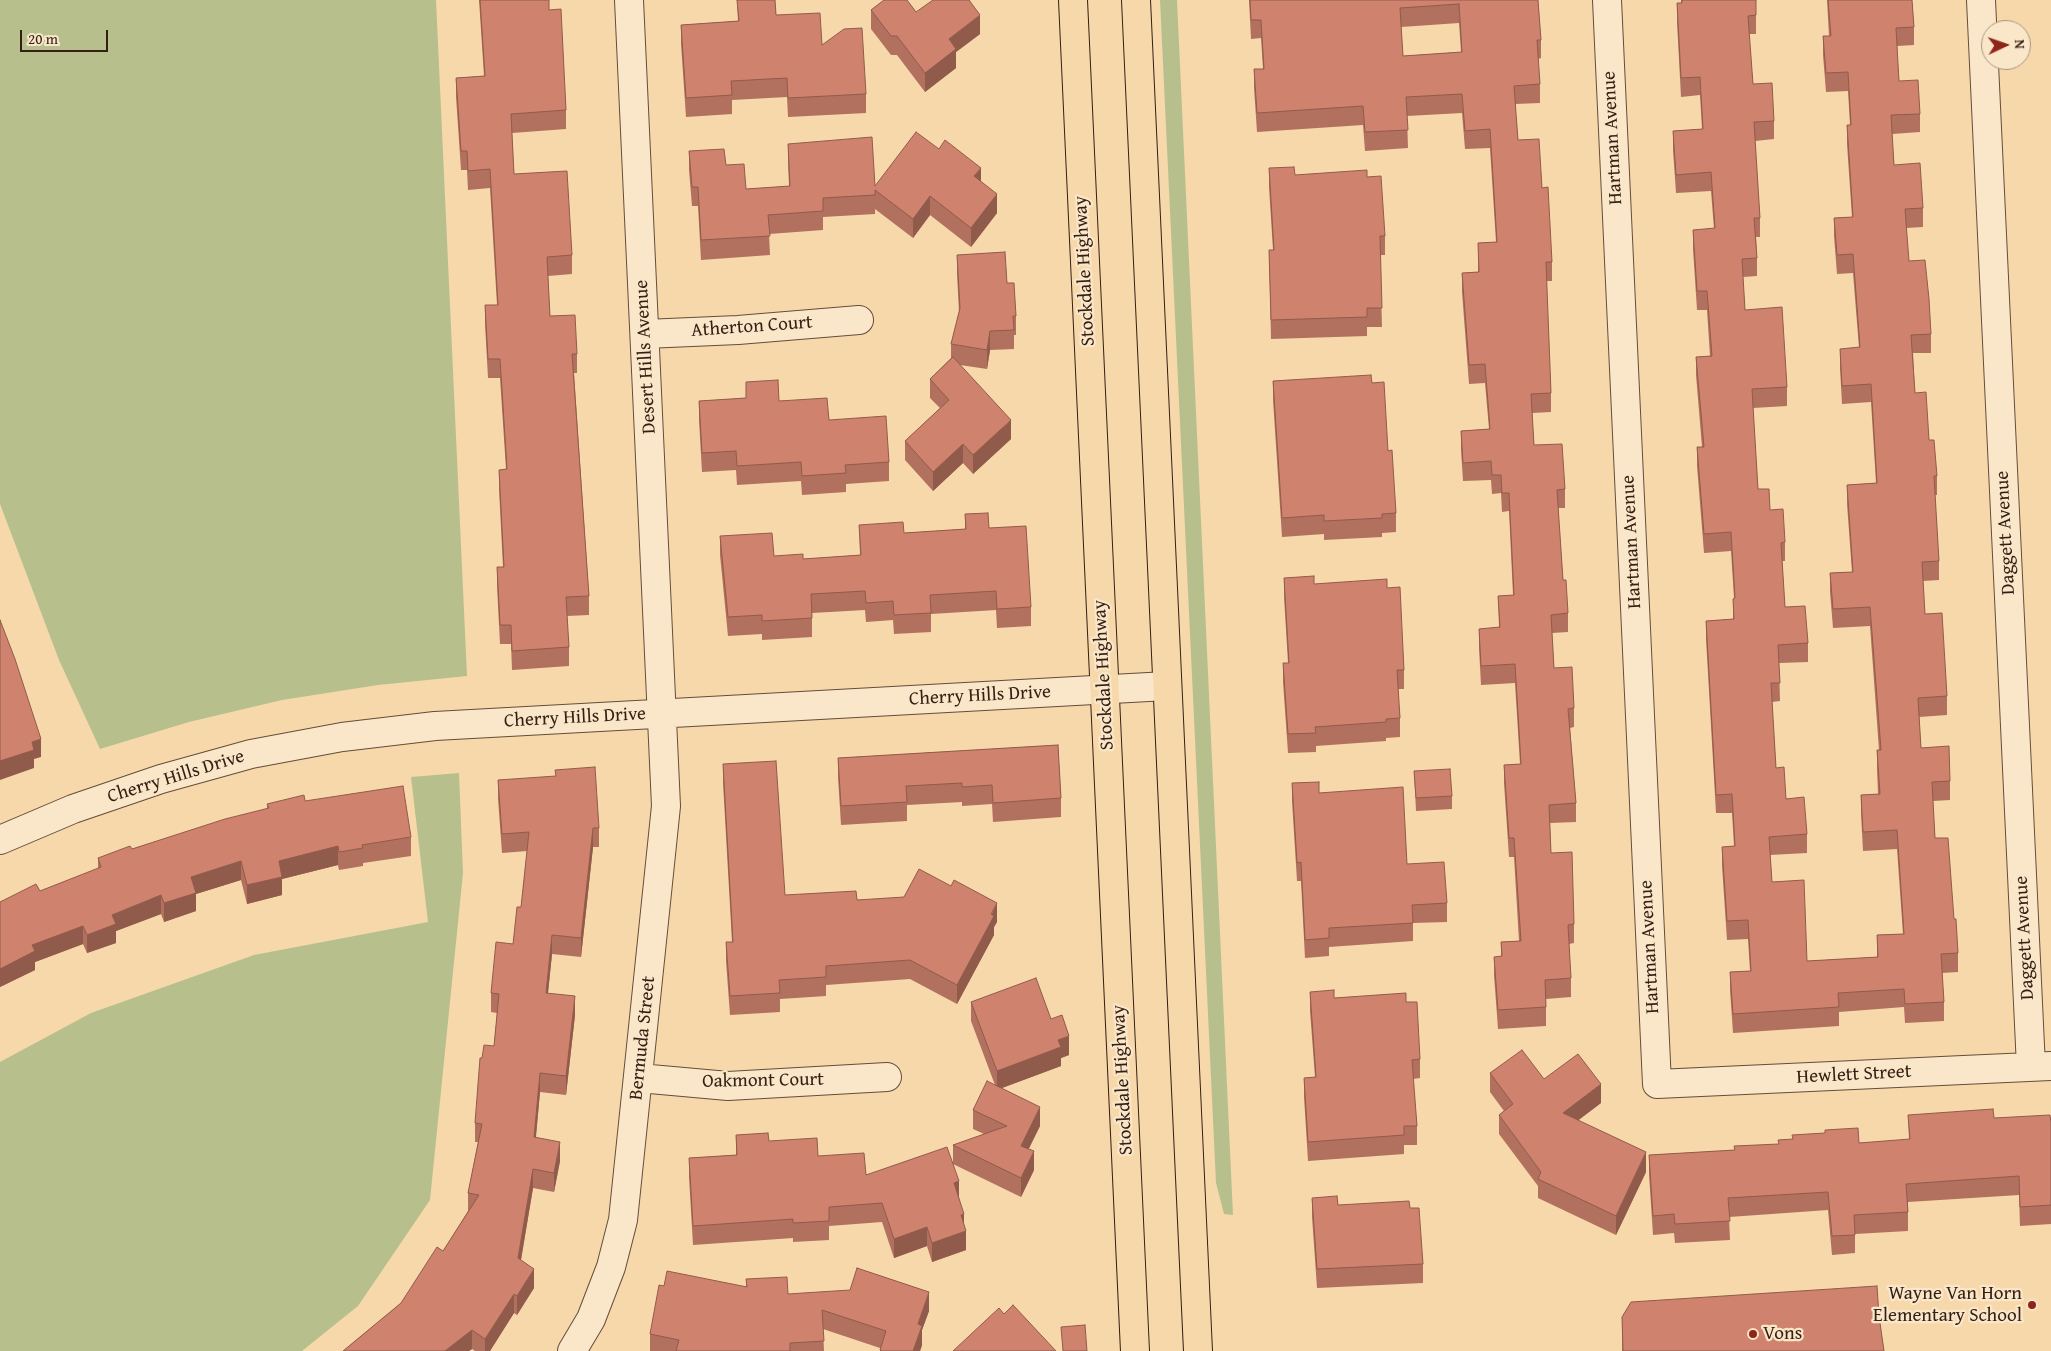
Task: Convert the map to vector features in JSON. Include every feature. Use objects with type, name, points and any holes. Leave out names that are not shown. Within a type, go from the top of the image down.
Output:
[{"type":"main road","name":"Stockdale Highway","points":[[1072,0],[1135,1351]]},
{"type":"main road","points":[[1136,0],[1198,1351]]},
{"type":"street","name":"Desert Hills Avenue","points":[[630,0],[663,714]]},
{"type":"street","name":"Hartman Avenue","points":[[1607,0],[1657,1084]]},
{"type":"street","name":"Daggett Avenue","points":[[1981,0],[2041,1066]]},
{"type":"street","name":"Atherton Court","points":[[645,334],[738,330],[859,320]]},
{"type":"street","name":"Cherry Hills Drive","points":[[0,840],[73,809],[161,778],[251,754],[342,737],[435,726],[1167,686]]},
{"type":"street","name":"Bermuda Street","points":[[572,1351],[591,1319],[611,1267],[623,1220],[666,806],[663,714]]},
{"type":"street","name":"Hewlett Street","points":[[1657,1084],[2041,1066]]},
{"type":"street","name":"Oakmont Court","points":[[639,1078],[728,1086],[887,1076]]},
{"type":"green space","points":[[0,0],[436,0],[467,676],[378,685],[282,700],[189,722],[100,749],[59,660],[0,504]]},
{"type":"green space","points":[[1160,0],[1177,0],[1233,1215],[1224,1214],[1216,1183]]},
{"type":"green space","points":[[459,773],[463,873],[430,1200],[358,1306],[302,1351],[0,1351],[0,1062],[91,1013],[254,955],[428,922],[411,777]]},
{"type":"building","points":[[480,0],[549,0],[549,10],[561,9],[566,110],[511,114],[514,174],[567,171],[572,255],[547,257],[550,316],[575,315],[577,354],[572,354],[589,596],[566,597],[569,647],[512,651],[511,625],[500,625],[497,567],[504,567],[499,470],[507,469],[500,359],[488,359],[485,305],[498,305],[490,169],[468,171],[467,151],[461,151],[456,78],[485,76]]},
{"type":"building","points":[[737,0],[775,0],[776,15],[820,13],[822,45],[844,29],[862,28],[866,94],[788,98],[787,78],[731,81],[732,95],[686,98],[681,25],[739,21]]},
{"type":"building","points":[[884,0],[907,0],[916,12],[933,0],[969,0],[980,15],[949,39],[956,49],[925,73],[897,36],[891,36],[871,10]]},
{"type":"building","points":[[1250,0],[1538,0],[1541,40],[1537,40],[1540,84],[1514,86],[1518,140],[1539,139],[1542,188],[1548,187],[1552,262],[1546,262],[1551,393],[1531,394],[1534,445],[1562,444],[1565,489],[1557,490],[1563,580],[1566,580],[1568,613],[1551,615],[1554,668],[1572,667],[1574,708],[1568,709],[1576,803],[1549,805],[1551,853],[1572,852],[1574,924],[1568,925],[1571,978],[1545,980],[1546,1007],[1498,1010],[1494,957],[1502,956],[1501,942],[1521,941],[1514,838],[1509,838],[1504,765],[1521,764],[1515,664],[1481,666],[1479,629],[1500,627],[1498,596],[1514,595],[1509,493],[1502,493],[1501,475],[1492,475],[1491,461],[1463,463],[1461,431],[1490,429],[1485,364],[1469,365],[1462,273],[1479,272],[1478,243],[1497,242],[1490,129],[1465,131],[1462,94],[1406,97],[1408,130],[1365,132],[1363,106],[1257,113],[1254,69],[1264,69],[1261,20],[1251,20]],"holes":[[[1459,4],[1462,52],[1403,56],[1400,8]]]},
{"type":"building","points":[[1682,0],[1756,0],[1756,15],[1748,16],[1753,84],[1772,83],[1774,121],[1754,122],[1760,218],[1754,218],[1757,258],[1742,259],[1745,310],[1782,307],[1787,387],[1752,389],[1758,489],[1769,489],[1770,510],[1783,509],[1785,542],[1781,543],[1785,607],[1805,606],[1808,643],[1778,645],[1780,683],[1771,683],[1776,768],[1784,767],[1786,799],[1804,797],[1807,834],[1769,837],[1772,882],[1804,880],[1807,961],[1878,957],[1877,935],[1904,934],[1897,830],[1863,832],[1861,795],[1880,794],[1877,750],[1881,750],[1870,607],[1833,609],[1830,573],[1853,572],[1847,485],[1877,483],[1871,384],[1842,386],[1840,349],[1860,347],[1853,254],[1837,255],[1834,218],[1853,217],[1847,125],[1851,125],[1848,72],[1826,73],[1823,36],[1831,36],[1828,0],[1912,0],[1914,27],[1896,28],[1899,81],[1918,80],[1920,114],[1891,115],[1894,165],[1920,163],[1923,208],[1905,209],[1909,261],[1925,260],[1929,299],[1931,334],[1911,335],[1915,393],[1926,392],[1929,440],[1934,440],[1937,476],[1934,476],[1939,561],[1922,562],[1925,614],[1942,613],[1947,696],[1918,698],[1921,748],[1949,746],[1950,781],[1932,782],[1935,838],[1948,838],[1958,953],[1941,954],[1944,1002],[1905,1004],[1904,989],[1838,993],[1839,1007],[1733,1014],[1730,972],[1751,971],[1748,920],[1727,921],[1722,847],[1735,846],[1732,794],[1716,795],[1706,621],[1734,619],[1733,599],[1735,598],[1731,532],[1704,534],[1697,447],[1704,447],[1696,357],[1712,356],[1707,291],[1697,291],[1693,230],[1715,228],[1711,172],[1676,175],[1673,131],[1703,129],[1700,77],[1681,78],[1677,3],[1682,3]]},
{"type":"building","points":[[916,132],[939,149],[945,140],[981,168],[974,176],[997,194],[971,228],[930,196],[913,219],[875,190],[875,195],[823,198],[823,211],[768,215],[770,236],[701,240],[698,187],[692,187],[689,151],[724,149],[726,165],[744,164],[746,189],[790,186],[788,144],[872,137],[875,186]]},
{"type":"building","points":[[1294,167],[1295,175],[1367,170],[1367,177],[1381,176],[1385,236],[1380,236],[1382,308],[1367,308],[1367,317],[1271,320],[1269,250],[1274,250],[1269,168]]},
{"type":"building","points":[[1005,252],[1007,283],[1014,283],[1016,316],[1013,316],[1014,330],[990,331],[987,350],[951,344],[960,308],[957,255]]},
{"type":"building","points":[[953,357],[1011,420],[973,455],[963,444],[933,472],[905,441],[949,400],[930,379]]},
{"type":"building","points":[[1371,375],[1372,383],[1384,382],[1388,451],[1392,450],[1396,513],[1382,514],[1382,518],[1324,521],[1324,515],[1282,518],[1273,381]]},
{"type":"building","points":[[778,380],[779,401],[827,398],[829,420],[886,416],[889,462],[845,465],[846,473],[802,476],[801,462],[737,466],[736,451],[702,453],[699,401],[746,398],[746,382]]},
{"type":"building","points":[[988,513],[989,528],[1026,526],[1031,607],[997,609],[996,591],[930,595],[931,613],[894,615],[893,601],[866,603],[865,591],[811,594],[812,618],[762,621],[762,615],[728,617],[720,536],[772,533],[774,556],[803,554],[803,559],[861,555],[859,525],[903,522],[904,533],[966,529],[965,514]]},
{"type":"building","points":[[1314,576],[1314,584],[1387,579],[1387,588],[1400,587],[1404,670],[1397,670],[1400,718],[1386,719],[1386,722],[1315,727],[1316,733],[1288,734],[1283,663],[1289,663],[1284,578]]},
{"type":"building","points":[[0,620],[41,739],[32,742],[34,750],[0,761]]},
{"type":"building","points":[[1058,745],[1061,798],[993,803],[992,785],[962,787],[962,783],[906,786],[907,802],[841,806],[838,758]]},
{"type":"building","points":[[776,761],[785,895],[856,891],[857,900],[904,897],[919,869],[951,886],[954,880],[997,903],[991,914],[994,916],[957,985],[910,960],[826,966],[826,977],[779,980],[780,993],[730,996],[726,942],[733,942],[723,764]]},
{"type":"building","points":[[595,767],[599,828],[593,828],[581,938],[552,935],[546,993],[575,996],[566,1076],[540,1073],[534,1137],[560,1142],[554,1173],[533,1169],[518,1258],[534,1269],[517,1296],[514,1294],[485,1339],[472,1330],[445,1351],[343,1351],[401,1303],[437,1247],[443,1251],[479,1195],[468,1193],[482,1124],[475,1123],[480,1058],[482,1058],[484,1045],[494,1046],[499,994],[491,993],[496,942],[513,944],[517,907],[521,907],[529,832],[502,834],[498,780],[556,776],[555,770]]},
{"type":"building","points":[[1450,769],[1452,796],[1416,798],[1414,771]]},
{"type":"building","points":[[1319,782],[1319,793],[1403,787],[1407,864],[1444,862],[1447,903],[1412,905],[1413,923],[1329,928],[1329,938],[1305,940],[1301,862],[1297,863],[1292,783]]},
{"type":"building","points":[[403,786],[411,837],[362,845],[363,848],[339,852],[338,846],[279,861],[282,877],[247,885],[241,861],[191,877],[196,893],[164,903],[161,895],[112,915],[116,924],[87,935],[83,926],[32,945],[35,951],[0,969],[0,902],[36,884],[40,891],[101,867],[98,858],[130,846],[132,849],[225,819],[269,808],[267,804],[304,795],[305,801]]},
{"type":"building","points":[[1036,978],[1051,1019],[1062,1015],[1069,1036],[1058,1040],[1061,1047],[997,1071],[971,1002]]},
{"type":"building","points":[[1334,990],[1334,998],[1406,993],[1406,1002],[1417,1002],[1420,1059],[1412,1060],[1417,1126],[1404,1126],[1404,1135],[1308,1142],[1304,1078],[1316,1077],[1310,992]]},
{"type":"building","points":[[1522,1050],[1544,1079],[1578,1054],[1601,1084],[1563,1113],[1646,1152],[1616,1216],[1538,1179],[1541,1172],[1499,1115],[1513,1104],[1490,1073]]},
{"type":"building","points":[[987,1081],[1040,1107],[1021,1146],[1034,1151],[1021,1178],[953,1145],[1007,1126],[973,1110]]},
{"type":"building","points":[[1993,1109],[1994,1118],[2050,1115],[2051,1205],[2020,1207],[2019,1176],[1906,1184],[1908,1212],[1854,1215],[1855,1235],[1832,1236],[1828,1192],[1728,1198],[1730,1221],[1675,1224],[1674,1214],[1653,1216],[1649,1155],[1735,1150],[1734,1146],[1779,1144],[1778,1140],[1793,1139],[1792,1135],[1825,1133],[1825,1130],[1858,1128],[1859,1143],[1910,1139],[1908,1115]]},
{"type":"building","points":[[768,1133],[769,1141],[817,1138],[818,1156],[864,1153],[866,1175],[947,1147],[959,1181],[954,1183],[964,1214],[961,1215],[966,1231],[932,1243],[927,1227],[894,1239],[882,1203],[829,1207],[829,1221],[793,1223],[793,1219],[693,1226],[689,1158],[737,1155],[736,1135]]},
{"type":"building","points":[[1337,1196],[1338,1205],[1409,1201],[1410,1208],[1419,1208],[1423,1264],[1317,1269],[1312,1198]]},
{"type":"building","points":[[857,1268],[929,1292],[918,1324],[922,1326],[913,1351],[882,1351],[880,1350],[886,1331],[822,1310],[824,1341],[790,1343],[790,1351],[676,1351],[679,1340],[650,1334],[659,1285],[664,1286],[667,1271],[747,1287],[746,1279],[787,1277],[788,1294],[850,1290]]},
{"type":"building","points":[[1877,1286],[1884,1351],[1623,1351],[1622,1317],[1631,1302]]},
{"type":"building","points":[[1013,1305],[1056,1351],[953,1351],[999,1308],[1004,1314]]},
{"type":"building","points":[[1085,1325],[1087,1351],[1063,1351],[1061,1327]]},
{"type":"place","name":"Wayne Van Horn Elementary School","points":[[2032,1305]]},
{"type":"place","name":"Vons","points":[[1753,1334]]}]
